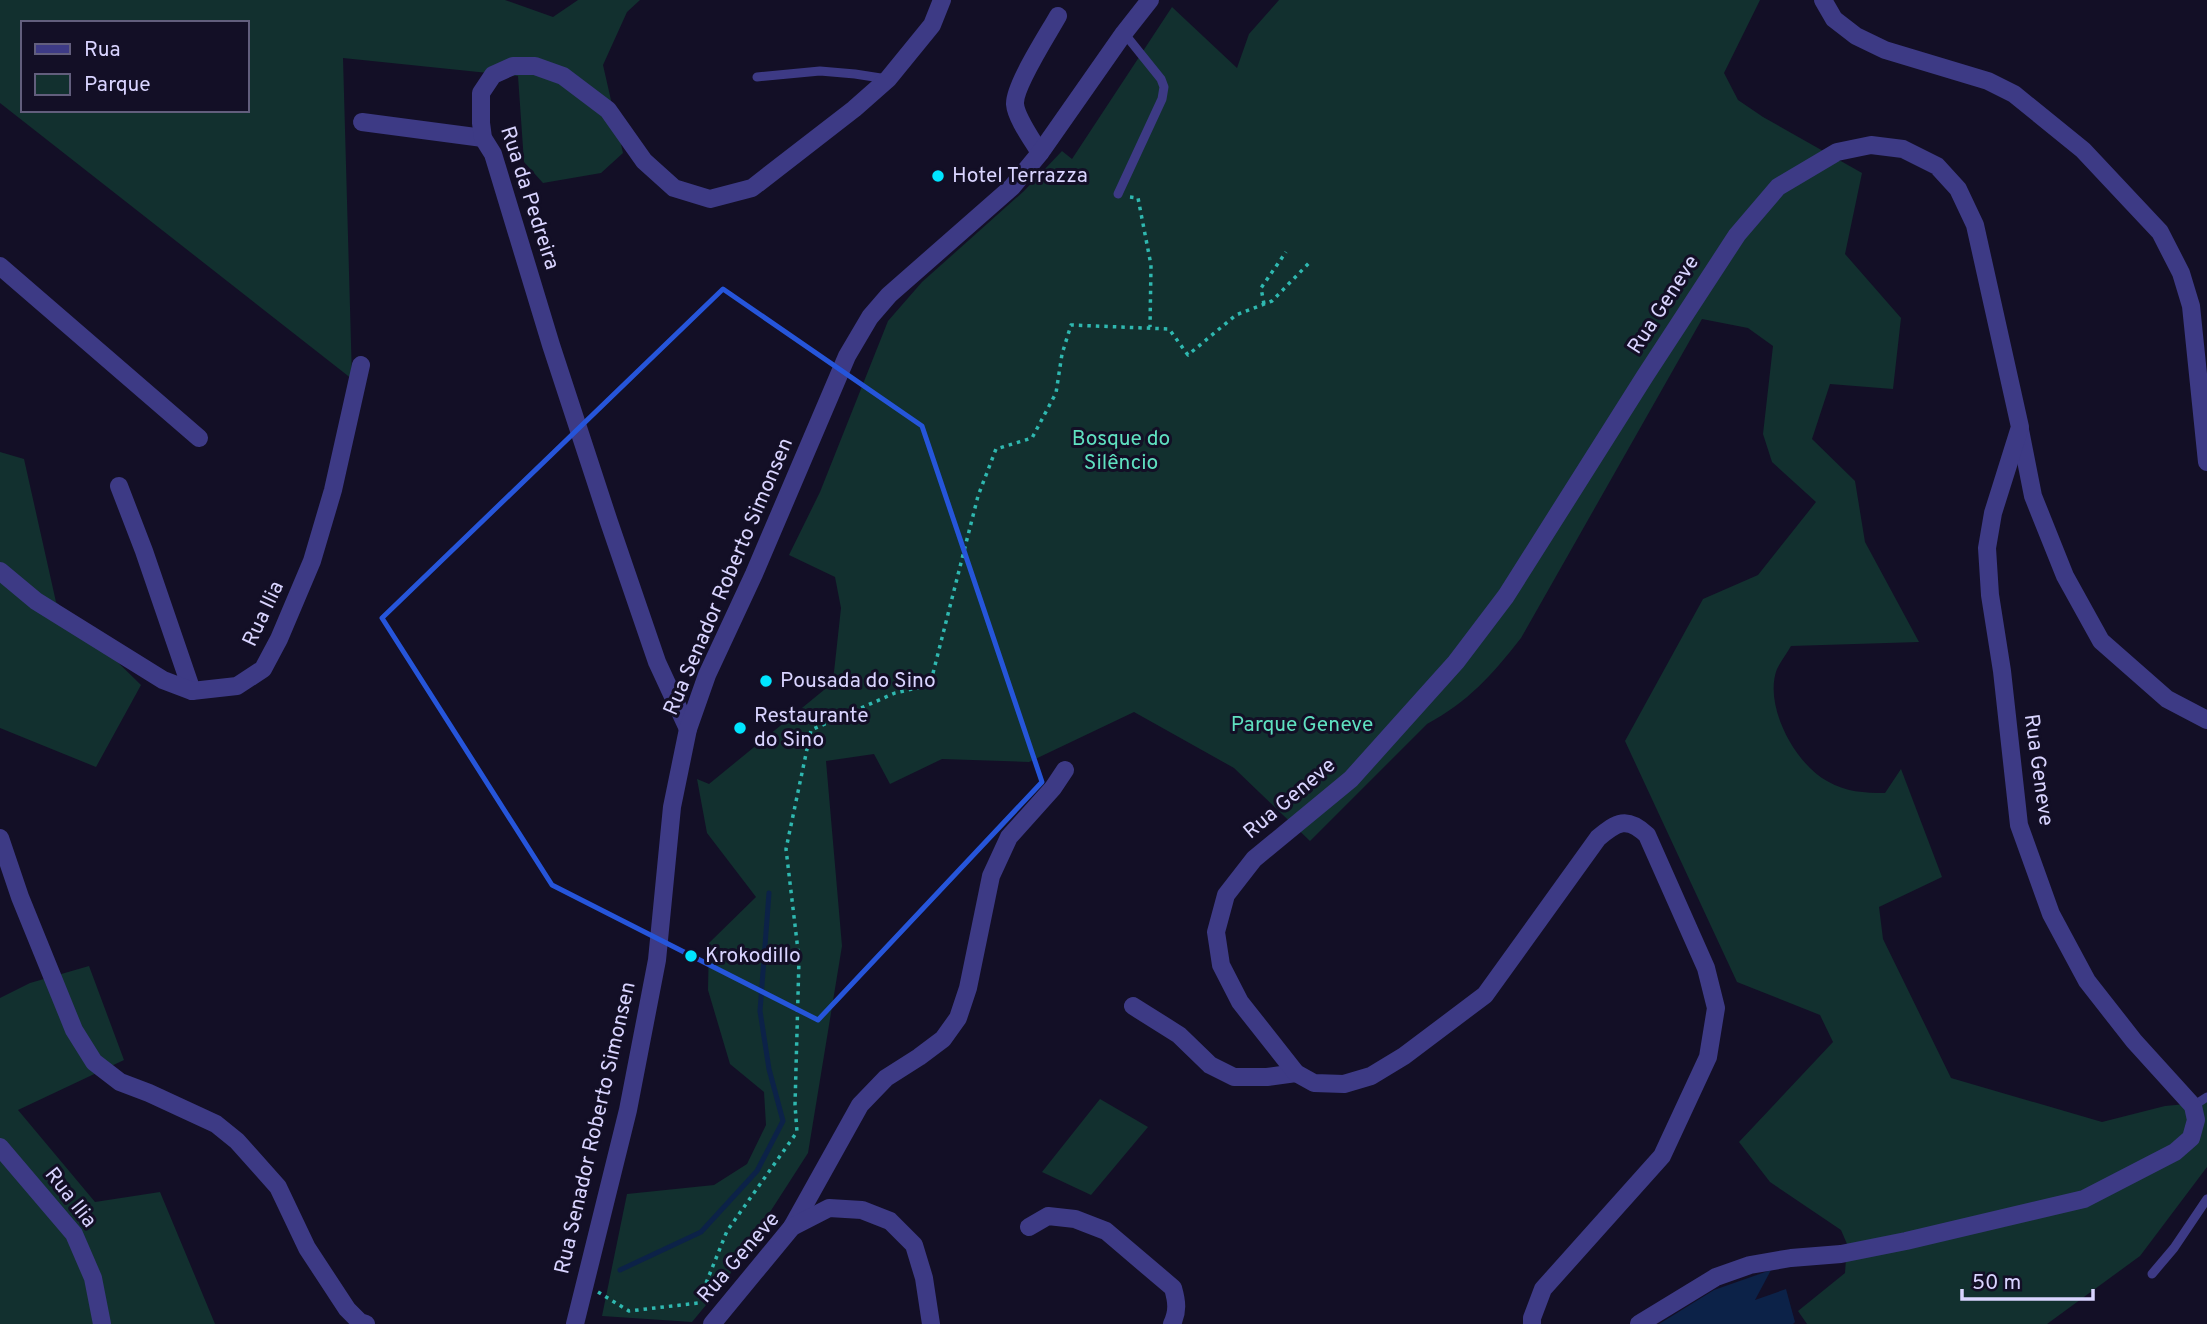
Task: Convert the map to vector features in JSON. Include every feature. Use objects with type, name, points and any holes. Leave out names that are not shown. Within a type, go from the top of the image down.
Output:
[{"type":"street","name":"Rua da Pedreira","points":[[688,729],[657,662],[551,345],[493,154],[483,138],[481,93],[494,75],[513,66],[536,65],[563,76],[608,110],[644,162],[674,188],[709,199],[752,188],[854,109],[888,79],[932,25],[942,0]]},
{"type":"street","name":"Rua Senador Roberto Simonsen","points":[[575,1324],[628,1110],[657,960],[672,807],[688,729],[707,675],[847,356],[870,317],[889,295],[1012,187],[1041,153],[1150,0]]},
{"type":"street","points":[[1823,0],[1834,19],[1856,36],[1885,50],[1988,81],[2014,94],[2083,150],[2160,232],[2181,273],[2191,306],[2207,462]]},
{"type":"street","points":[[1041,153],[1015,104],[1021,83],[1058,16]]},
{"type":"street","points":[[362,122],[483,138]]},
{"type":"street","name":"Rua Geneve","points":[[1296,1073],[1240,1002],[1221,965],[1216,932],[1226,895],[1254,859],[1351,779],[1456,662],[1506,596],[1737,235],[1778,187],[1837,152],[1871,145],[1903,149],[1937,166],[1958,189],[1975,225],[2020,427],[1993,513],[1987,548],[1990,595],[2002,671],[2019,825],[2051,914],[2087,981],[2134,1041],[2200,1102],[2196,1119],[2191,1138],[2175,1152],[2084,1199],[1906,1241],[1840,1254],[1750,1265],[1716,1277],[1639,1324]]},
{"type":"street","points":[[0,266],[199,438]]},
{"type":"street","name":"Rua Ilia","points":[[0,571],[36,601],[163,680],[192,691],[237,686],[263,669],[312,561],[333,490],[361,365]]},
{"type":"street","points":[[2020,427],[2033,496],[2064,576],[2101,641],[2167,699],[2207,720]]},
{"type":"street","points":[[118,486],[144,551],[192,691]]},
{"type":"street","points":[[792,1227],[860,1105],[886,1078],[943,1039],[958,1018],[968,988],[991,876],[1009,837],[1053,788],[1065,770]]},
{"type":"street","points":[[1133,1006],[1180,1035],[1210,1065],[1234,1077],[1267,1077],[1296,1073],[1314,1083],[1344,1084],[1371,1076],[1404,1056],[1485,995],[1598,838],[1612,826],[1623,822],[1637,826],[1647,835],[1706,968],[1716,1008],[1709,1058],[1662,1156],[1543,1289],[1532,1324]]},
{"type":"street","points":[[0,838],[20,897],[74,1030],[94,1062],[120,1082],[216,1124],[237,1141],[278,1187],[306,1248],[347,1309],[360,1322],[366,1324]]},
{"type":"street","name":"Rua Ilia","points":[[0,1147],[74,1234],[93,1278],[102,1324]]},
{"type":"street","name":"Rua Geneve","points":[[712,1324],[792,1227],[829,1208],[862,1210],[890,1221],[914,1245],[925,1278],[931,1324]]},
{"type":"street","points":[[1030,1227],[1048,1216],[1075,1219],[1106,1231],[1173,1288],[1177,1302],[1172,1324]]},
{"type":"lane","points":[[1118,194],[1162,99],[1164,87],[1156,72],[1124,33]]},
{"type":"lane","points":[[757,78],[820,71],[888,79]]},
{"type":"lane","points":[[2152,1274],[2174,1248],[2207,1199]]},
{"type":"path","points":[[1118,194],[1138,198],[1151,265],[1150,327]]},
{"type":"path","points":[[1264,304],[1261,288],[1286,252]]},
{"type":"path","points":[[584,1284],[629,1311],[698,1303],[727,1230],[797,1132],[795,1105],[799,959],[786,849],[811,730],[895,693],[930,685],[978,496],[996,449],[1032,438],[1056,393],[1062,354],[1072,325],[1168,329],[1188,355],[1236,314],[1272,301],[1310,262]]},
{"type":"highlighted area","points":[[723,289],[922,426],[1042,782],[818,1020],[552,885],[382,618]]},
{"type":"green space","points":[[0,0],[505,0],[553,17],[578,0],[640,0],[627,12],[603,65],[623,153],[601,173],[543,183],[524,162],[518,76],[343,58],[352,379],[0,103]]},
{"type":"green space","points":[[1279,0],[1760,0],[1724,73],[1738,100],[1862,173],[1845,254],[1901,318],[1893,389],[1830,384],[1812,439],[1855,481],[1865,542],[1919,642],[1791,646],[1777,669],[1774,683],[1778,716],[1793,748],[1815,773],[1834,785],[1855,791],[1885,793],[1901,769],[1942,877],[1879,907],[1883,939],[1951,1078],[2102,1122],[2165,1106],[2207,1102],[2207,1167],[2140,1256],[2047,1324],[1807,1324],[1798,1311],[1845,1273],[1847,1244],[1841,1230],[1770,1182],[1739,1142],[1833,1042],[1820,1015],[1737,982],[1625,741],[1703,599],[1758,575],[1816,502],[1772,462],[1763,434],[1773,346],[1748,328],[1702,319],[1521,638],[1478,687],[1442,716],[1427,724],[1310,841],[1234,768],[1134,712],[1029,762],[942,759],[890,784],[874,754],[826,761],[842,946],[808,1153],[725,1282],[692,1322],[602,1316],[627,1194],[714,1185],[747,1164],[766,1125],[764,1092],[730,1064],[708,990],[709,943],[756,897],[707,833],[697,779],[709,784],[830,685],[834,672],[841,608],[835,577],[789,555],[820,492],[888,321],[922,282],[1024,191],[1062,151],[1072,159],[1172,7],[1237,68],[1249,34]]},
{"type":"green space","points":[[0,452],[24,459],[56,602],[141,685],[96,767],[0,728]]},
{"type":"green space","points":[[89,966],[124,1060],[18,1110],[95,1202],[160,1192],[215,1324],[0,1324],[0,998],[30,983]]},
{"type":"green space","points":[[1100,1099],[1148,1127],[1091,1195],[1042,1172]]},
{"type":"water","points":[[1771,1270],[1755,1300],[1786,1289],[1795,1322],[1793,1324],[1659,1324],[1714,1290]]},
{"type":"waterway","points":[[620,1270],[701,1232],[757,1171],[783,1121],[769,1069],[760,1011],[769,893]]},
{"type":"place","name":"Hotel Terrazza","points":[[938,176]]},
{"type":"place","name":"Pousada do Sino","points":[[766,681]]},
{"type":"place","name":"Restaurante do Sino","points":[[740,728]]},
{"type":"place","name":"Krokodillo","points":[[691,956]]},
{"type":"park label","name":"Bosque do Silêncio","points":[[1121,451]]},
{"type":"park label","name":"Parque Geneve","points":[[1302,725]]}]
